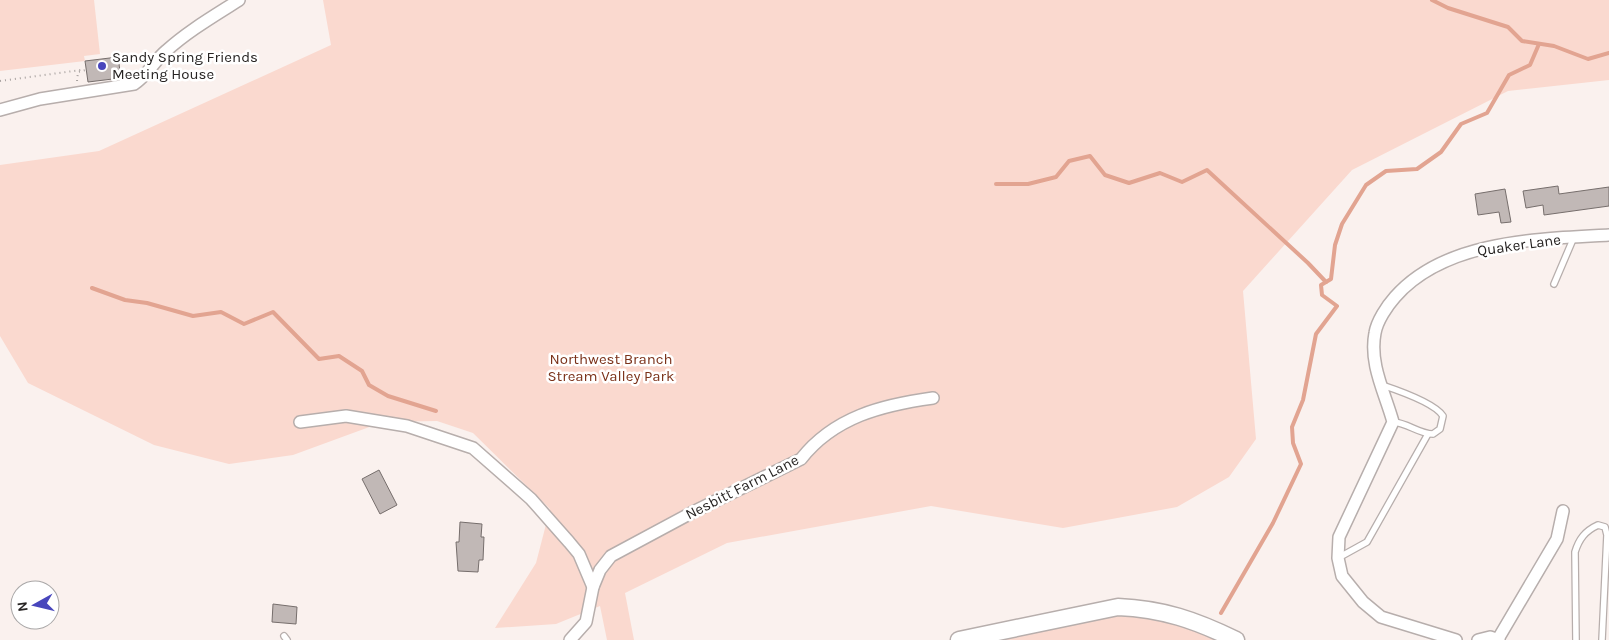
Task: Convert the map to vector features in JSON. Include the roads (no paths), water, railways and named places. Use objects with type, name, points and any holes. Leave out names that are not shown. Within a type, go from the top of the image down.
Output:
[{"type":"street","points":[[0,110],[40,99],[134,84],[143,78],[161,55],[183,36],[239,0]]},
{"type":"street","name":"Quaker Lane","points":[[1393,422],[1374,363],[1375,333],[1387,306],[1408,282],[1440,262],[1486,247],[1609,235]]},
{"type":"street","name":"Nesbitt Farm Lane","points":[[570,640],[586,622],[593,587],[600,570],[611,556],[693,512],[801,460],[812,445],[841,423],[858,415],[896,403],[933,398]]},
{"type":"street","points":[[300,422],[330,417],[353,417],[407,426],[473,448],[531,499],[569,542],[579,554],[593,587]]},
{"type":"street","points":[[1393,422],[1339,537],[1338,558],[1342,576],[1363,602],[1381,617],[1456,640]]},
{"type":"street","points":[[1478,640],[1490,637],[1499,640],[1557,539],[1563,511]]},
{"type":"street","points":[[960,640],[1118,607],[1144,608],[1179,615],[1236,640]]},
{"type":"lane","points":[[1554,284],[1574,237]]},
{"type":"lane","points":[[1382,385],[1399,390],[1441,413],[1443,421],[1440,429],[1433,434],[1428,434],[1401,422],[1393,422]]},
{"type":"lane","points":[[1338,558],[1367,542],[1428,434]]},
{"type":"lane","points":[[1576,640],[1575,552],[1578,542],[1588,529],[1598,525],[1605,527],[1607,535],[1602,640]]},
{"type":"waterway","points":[[1432,0],[1448,8],[1508,27],[1522,41],[1554,46],[1588,59],[1609,53]]},
{"type":"waterway","points":[[1221,613],[1273,523],[1301,464],[1293,443],[1292,427],[1303,400],[1316,334],[1337,306],[1322,295],[1321,285],[1331,279],[1335,245],[1342,224],[1366,185],[1386,171],[1417,169],[1441,152],[1461,124],[1487,113],[1509,75],[1530,65],[1539,44]]},
{"type":"waterway","points":[[996,184],[1028,184],[1056,177],[1069,161],[1090,156],[1105,175],[1129,183],[1160,173],[1182,182],[1207,170],[1326,282]]},
{"type":"waterway","points":[[92,288],[125,300],[147,303],[193,316],[221,312],[244,324],[273,312],[319,359],[339,356],[362,371],[369,385],[388,396],[436,411]]},
{"type":"place","name":"Sandy Spring Friends Meeting House","points":[[102,66]]},
{"type":"park label","name":"Northwest Branch Stream Valley Park","points":[[611,368]]}]
